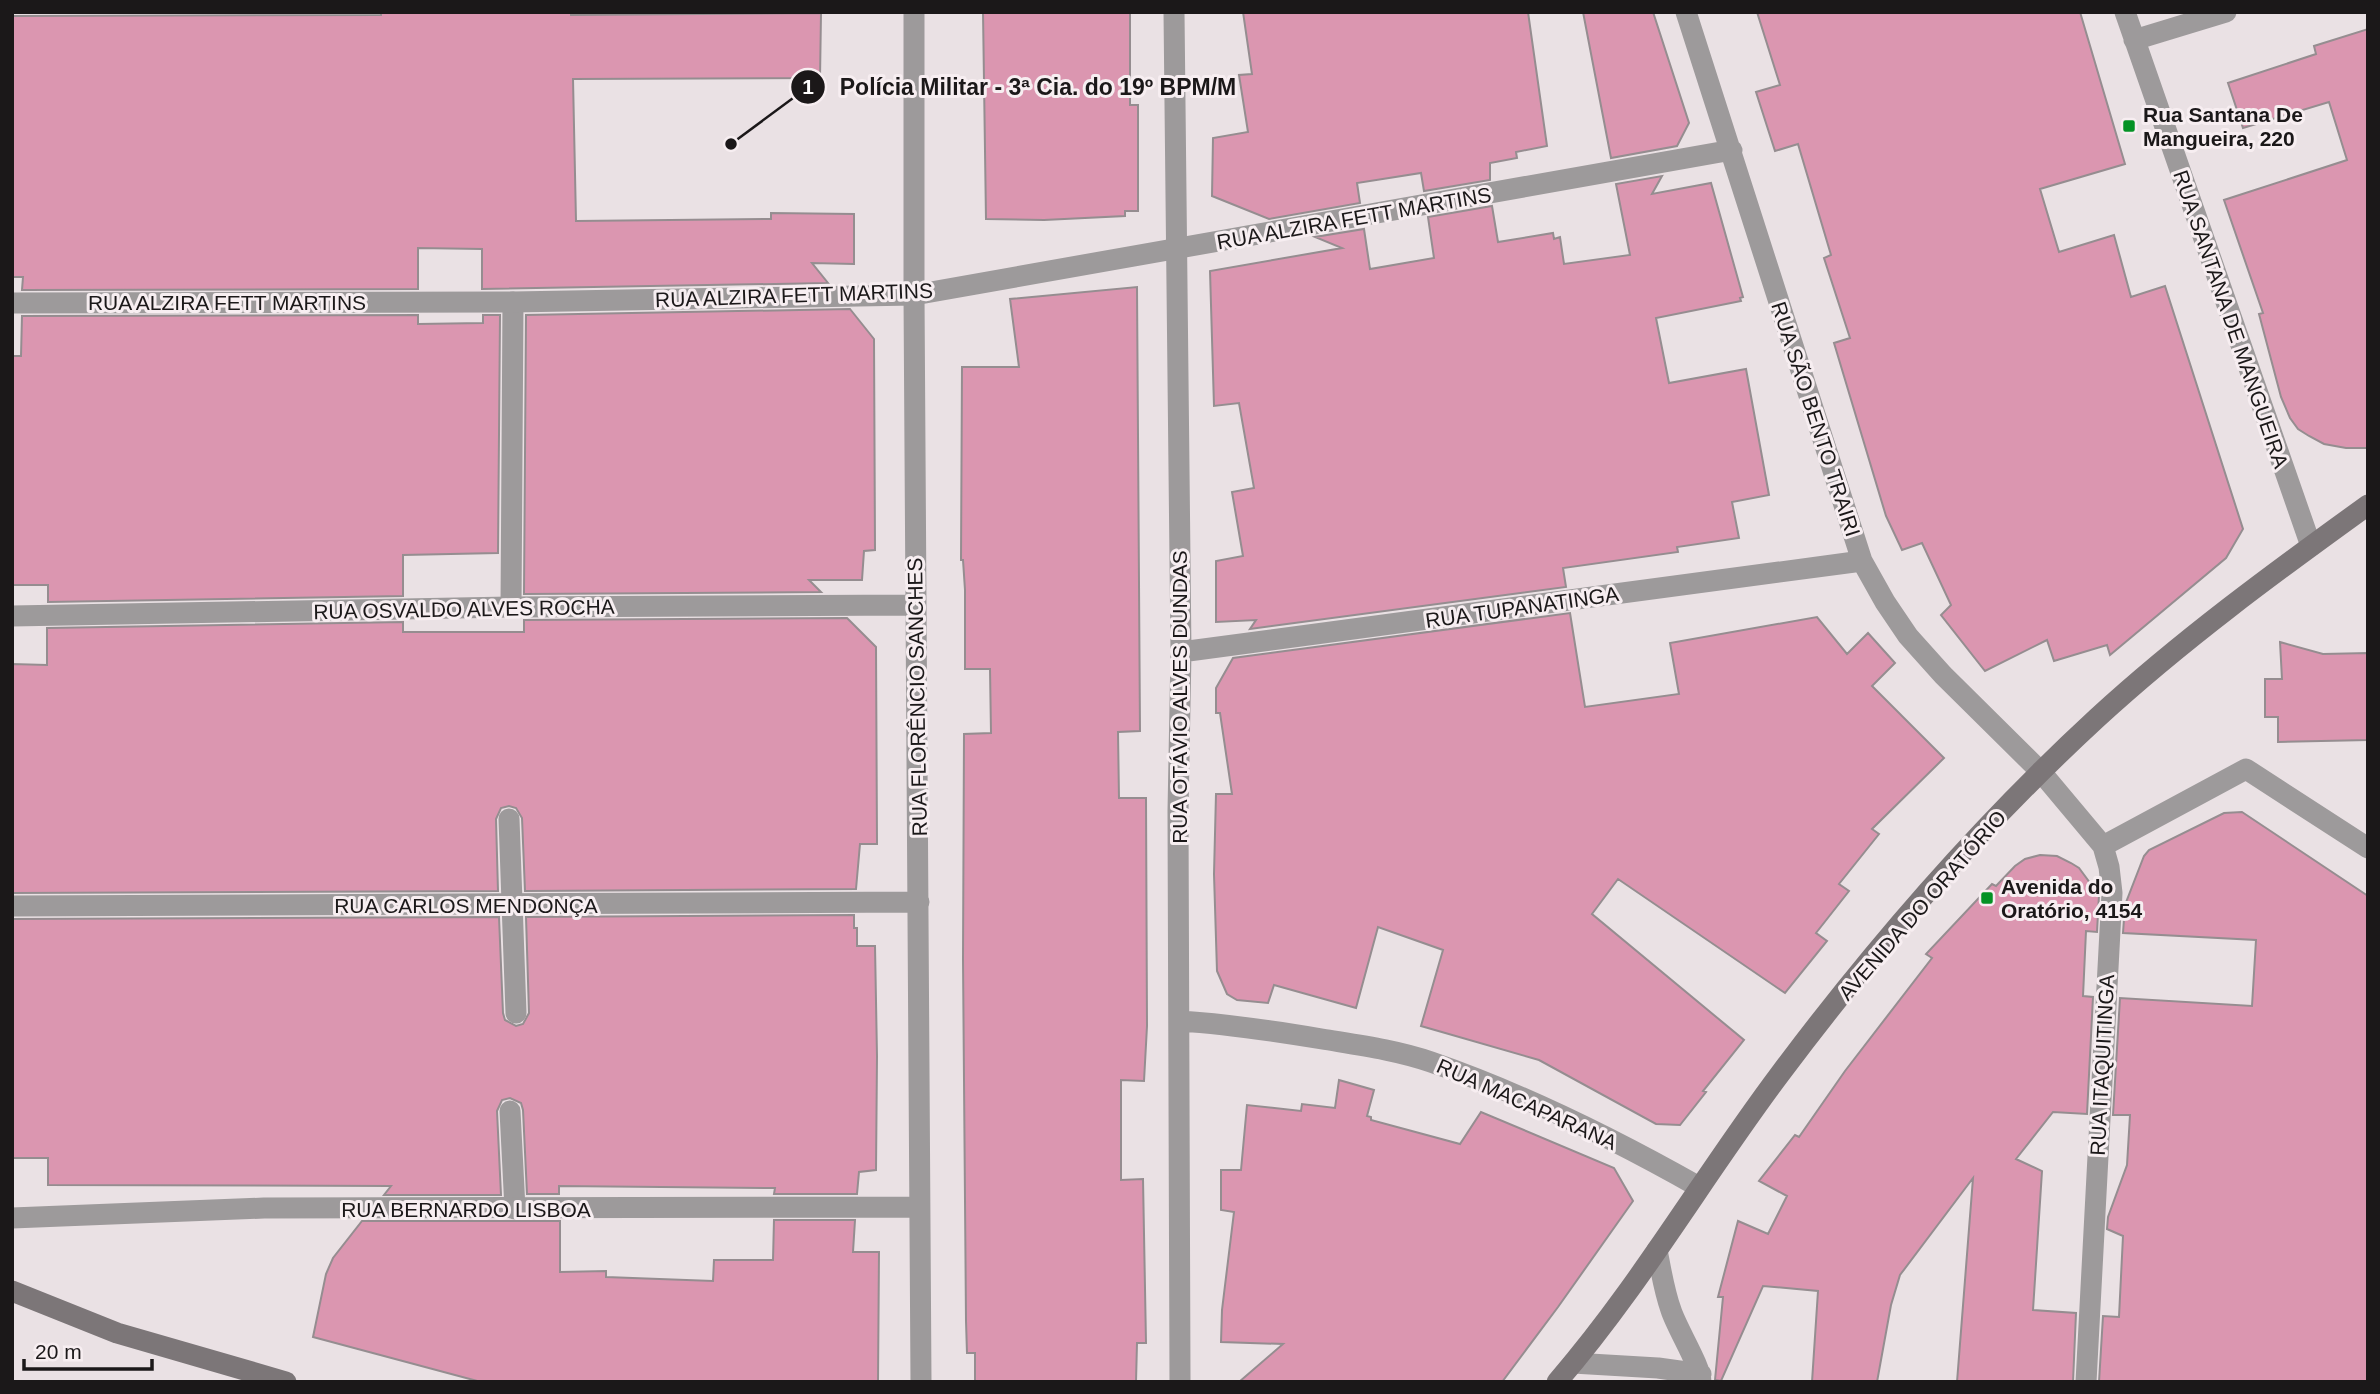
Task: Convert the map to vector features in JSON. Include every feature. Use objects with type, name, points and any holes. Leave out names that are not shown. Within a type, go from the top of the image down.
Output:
[{"type":"main road","name":"AVENIDA DO ORATÓRIO","points":[[1557,1382],[1657,1250],[1780,1074],[1862,970],[1972,843],[2097,717],[2190,636],[2368,505]]},
{"type":"main road","points":[[12,1291],[117,1333],[286,1382]]},
{"type":"street","name":"RUA FLORÊNCIO SANCHES","points":[[914,12],[921,1382]]},
{"type":"street","name":"RUA OTÁVIO ALVES DUNDAS","points":[[1174,12],[1181,652],[1178,811],[1180,1382]]},
{"type":"street","name":"RUA SÃO BENTO TRAIRI","points":[[1686,12],[1862,561],[1908,636],[1943,676],[2041,772]]},
{"type":"street","name":"RUA SANTANA DE MANGUEIRA","points":[[2125,12],[2311,546]]},
{"type":"street","points":[[2134,40],[2226,12]]},
{"type":"street","name":"RUA ALZIRA FETT MARTINS","points":[[12,303],[513,302],[914,295],[1731,150]]},
{"type":"street","points":[[511,607],[513,302]]},
{"type":"street","name":"RUA TUPANATINGA","points":[[1181,652],[1862,561]]},
{"type":"street","name":"RUA OSVALDO ALVES ROCHA","points":[[12,617],[511,607],[916,605]]},
{"type":"street","points":[[2103,846],[2246,769],[2368,848]]},
{"type":"street","name":"RUA ITAQUITINGA","points":[[2041,772],[2103,846],[2109,866],[2112,893],[2086,1382]]},
{"type":"street","points":[[509,819],[516,1013]]},
{"type":"street","name":"RUA CARLOS MENDONÇA","points":[[12,906],[919,902]]},
{"type":"street","name":"RUA MACAPARANA","points":[[1180,1021],[1231,1024],[1358,1045],[1429,1061],[1540,1105],[1645,1156],[1699,1188]]},
{"type":"street","points":[[510,1111],[515,1209]]},
{"type":"street","name":"RUA BERNARDO LISBOA","points":[[12,1218],[264,1208],[919,1207]]},
{"type":"street","points":[[1657,1250],[1671,1311],[1701,1378]]},
{"type":"street","points":[[1573,1363],[1616,1364],[1701,1378]]},
{"type":"building","points":[[381,12],[571,15],[821,13],[820,78],[573,79],[576,221],[771,219],[771,213],[854,214],[854,264],[812,263],[828,283],[482,289],[482,249],[418,248],[418,289],[22,290],[23,277],[12,277],[12,16],[381,15]]},
{"type":"building","points":[[983,12],[1130,12],[1130,105],[1138,105],[1138,211],[1125,211],[1125,216],[1044,220],[986,219]]},
{"type":"building","points":[[1243,12],[1528,12],[1547,146],[1516,152],[1517,158],[1490,163],[1490,180],[1424,191],[1421,173],[1357,183],[1360,203],[1269,219],[1212,196],[1213,138],[1248,132],[1239,75],[1252,74]]},
{"type":"building","points":[[1583,12],[1653,12],[1689,123],[1677,146],[1611,158]]},
{"type":"building","points":[[1757,12],[2080,12],[2125,164],[2040,189],[2059,252],[2114,235],[2131,297],[2165,286],[2243,529],[2226,558],[2110,655],[2107,645],[2054,661],[2047,640],[1985,671],[1941,615],[1951,605],[1922,543],[1902,550],[1886,516],[1834,343],[1850,338],[1824,258],[1831,255],[1798,144],[1775,151],[1756,92],[1780,85]]},
{"type":"building","points":[[2368,29],[2368,448],[2346,448],[2324,444],[2309,436],[2298,429],[2290,418],[2281,397],[2259,314],[2263,313],[2224,200],[2347,160],[2329,102],[2243,128],[2228,83],[2316,54],[2314,46]]},
{"type":"building","points":[[1662,176],[1652,194],[1711,183],[1743,297],[1740,298],[1741,301],[1656,318],[1669,383],[1746,369],[1769,495],[1732,502],[1739,538],[1677,547],[1678,552],[1563,568],[1566,587],[1250,629],[1256,620],[1216,622],[1216,561],[1243,556],[1232,492],[1254,488],[1239,403],[1214,406],[1210,271],[1342,248],[1315,237],[1364,229],[1370,269],[1434,258],[1428,217],[1492,206],[1498,242],[1553,233],[1554,239],[1560,237],[1564,264],[1630,255],[1616,184]]},
{"type":"building","points":[[1137,287],[1140,731],[1118,732],[1119,798],[1146,798],[1147,1026],[1144,1081],[1121,1080],[1121,1180],[1143,1179],[1146,1343],[1137,1343],[1136,1382],[975,1382],[975,1353],[967,1353],[966,1321],[964,734],[991,733],[990,669],[965,669],[965,590],[961,560],[962,367],[1019,367],[1010,299]]},
{"type":"building","points":[[850,309],[874,339],[875,550],[864,551],[862,580],[809,580],[821,592],[524,594],[526,315]]},
{"type":"building","points":[[418,315],[418,324],[483,323],[483,315],[500,315],[498,553],[403,555],[403,596],[48,602],[48,585],[12,585],[12,356],[21,356],[22,316]]},
{"type":"building","points":[[1570,613],[1585,707],[1679,694],[1670,643],[1817,617],[1847,654],[1868,633],[1895,663],[1872,686],[1944,758],[1872,829],[1879,834],[1839,884],[1849,891],[1816,933],[1827,941],[1785,993],[1618,879],[1592,914],[1744,1040],[1680,1125],[1656,1124],[1539,1060],[1421,1026],[1443,950],[1378,927],[1356,1008],[1274,985],[1268,1003],[1237,1000],[1227,994],[1217,971],[1214,874],[1216,794],[1232,794],[1220,713],[1216,713],[1216,688],[1233,658]]},
{"type":"building","points":[[847,618],[876,647],[877,844],[860,844],[856,889],[525,891],[522,818],[516,808],[509,806],[501,808],[496,819],[498,891],[12,893],[12,664],[47,665],[47,628],[403,622],[403,632],[524,632],[524,620]]},
{"type":"building","points":[[2280,642],[2323,654],[2368,653],[2368,740],[2278,742],[2278,717],[2265,717],[2265,679],[2282,679]]},
{"type":"building","points":[[2242,812],[2368,896],[2368,1382],[2099,1382],[2103,1316],[2119,1317],[2123,1236],[2107,1229],[2108,1217],[2127,1165],[2130,1115],[2113,1115],[2120,998],[2252,1006],[2256,940],[2123,933],[2125,905],[2144,856],[2149,850],[2224,813]]},
{"type":"building","points":[[2040,855],[2057,856],[2079,868],[2099,895],[2097,932],[2086,931],[2083,996],[2093,997],[2087,1114],[2053,1112],[2016,1159],[2042,1171],[2033,1310],[2076,1313],[2073,1382],[1957,1382],[1973,1178],[1900,1275],[1891,1305],[1877,1382],[1812,1382],[1818,1291],[1763,1286],[1721,1381],[1715,1380],[1723,1297],[1718,1297],[1738,1221],[1768,1234],[1787,1196],[1759,1181],[1795,1135],[1799,1137],[1845,1071],[1932,958],[1926,954],[1992,884],[1996,886],[2025,859]]},
{"type":"building","points":[[854,915],[857,946],[875,946],[877,1056],[876,1170],[859,1172],[857,1194],[774,1194],[775,1188],[559,1186],[559,1194],[527,1194],[523,1110],[521,1103],[510,1098],[502,1100],[497,1111],[501,1195],[384,1195],[391,1186],[48,1185],[48,1158],[12,1158],[12,919],[499,917],[503,1013],[505,1020],[516,1026],[523,1024],[529,1013],[526,917]]},
{"type":"building","points":[[1339,1080],[1374,1090],[1367,1116],[1371,1117],[1371,1120],[1460,1144],[1481,1112],[1614,1168],[1633,1201],[1502,1382],[1239,1382],[1283,1344],[1221,1342],[1222,1310],[1234,1212],[1221,1210],[1221,1170],[1241,1170],[1247,1105],[1301,1111],[1302,1104],[1335,1108]]},
{"type":"building","points":[[774,1220],[855,1220],[853,1252],[879,1252],[878,1382],[481,1382],[313,1337],[326,1274],[333,1258],[362,1221],[560,1221],[560,1272],[606,1271],[606,1277],[713,1281],[714,1260],[773,1260]]},
{"type":"place","name":"Rua Santana De Mangueira, 220","points":[[2129,126]]},
{"type":"place","name":"Polícia Militar - 3ª Cia. do 19º BPM/M","points":[[731,144]]},
{"type":"place","name":"Avenida do Oratório, 4154","points":[[1987,898]]}]
